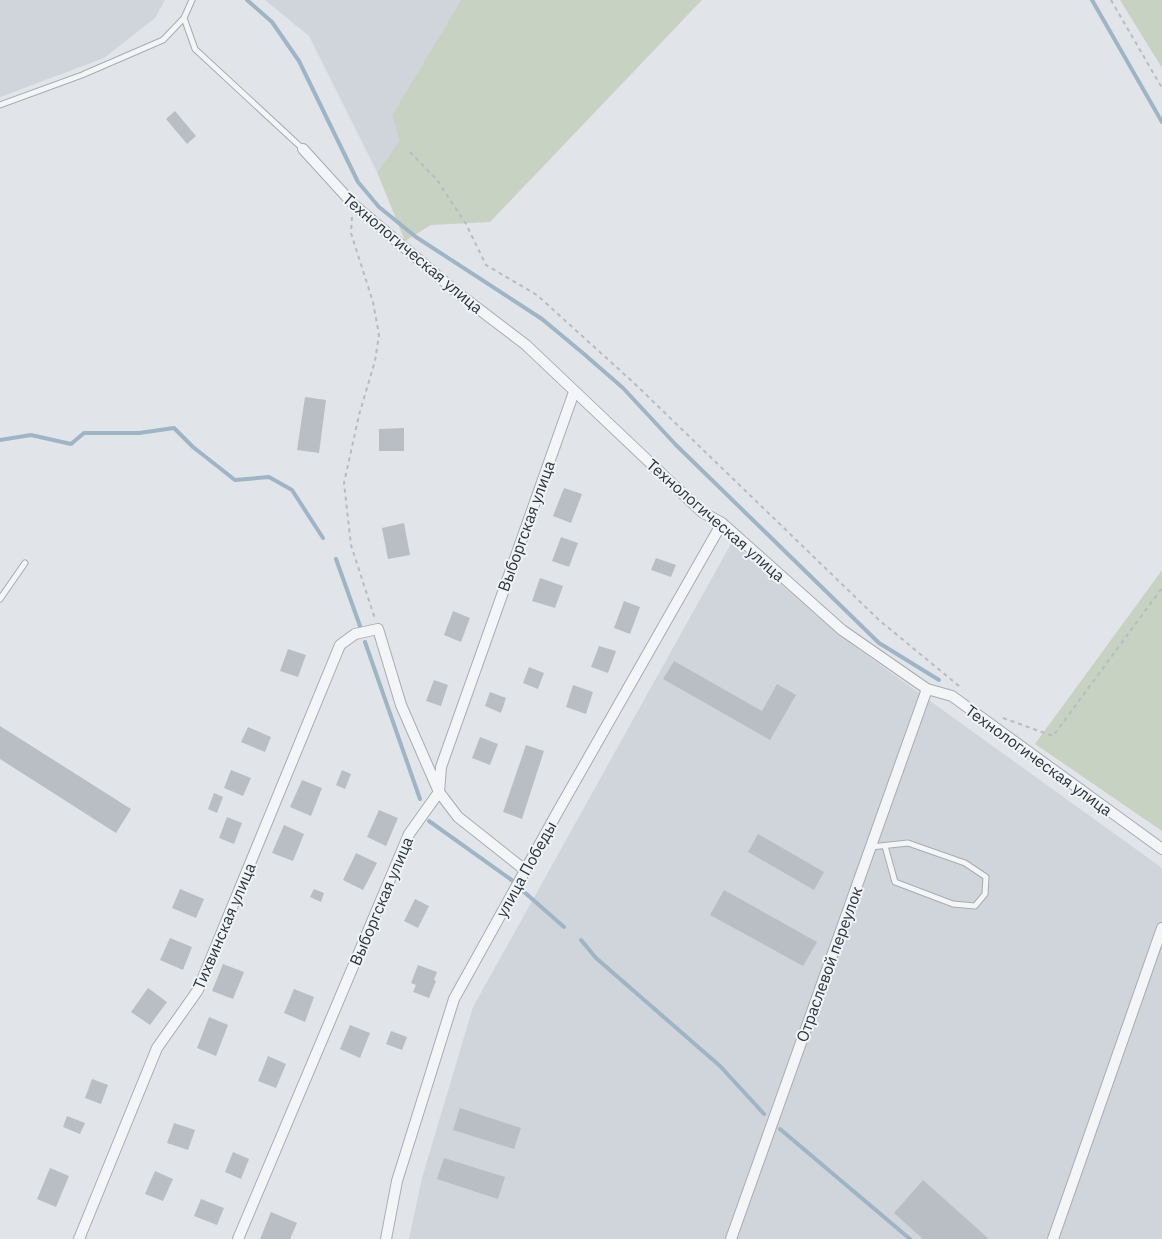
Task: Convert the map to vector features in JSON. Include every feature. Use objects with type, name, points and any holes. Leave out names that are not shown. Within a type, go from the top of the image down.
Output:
[{"type":"street","name":"Технологическая улица","points":[[303,149],[353,204],[459,294],[526,345],[702,512],[722,523],[842,630],[927,689],[952,696],[1162,849]]},
{"type":"street","name":"Выборгская улица","points":[[238,1239],[409,834],[439,792],[441,767],[574,392]]},
{"type":"street","name":"улица Победы","points":[[386,1239],[397,1181],[454,999],[722,523]]},
{"type":"street","points":[[378,629],[401,705],[439,792],[458,816],[525,870]]},
{"type":"street","name":"Тихвинская улица","points":[[79,1239],[157,1048],[198,990],[340,645],[356,634],[378,629]]},
{"type":"street","name":"Отраслевой переулок","points":[[732,1239],[927,689]]},
{"type":"street","points":[[1052,1239],[1162,928]]},
{"type":"lane","points":[[0,105],[82,75],[163,40],[184,18],[192,0]]},
{"type":"lane","points":[[184,18],[195,50],[303,149]]},
{"type":"lane","points":[[0,599],[25,563]]},
{"type":"lane","points":[[870,848],[885,846],[908,843],[965,863],[986,877],[985,894],[975,906],[953,904],[895,882],[885,846]]},
{"type":"path","points":[[1111,0],[1162,88]]},
{"type":"path","points":[[410,152],[436,180],[456,209],[466,224],[486,265],[537,295],[635,384],[879,620],[958,686]]},
{"type":"path","points":[[353,204],[351,233],[373,302],[379,335],[375,361],[355,432],[344,483],[351,545],[378,629]]},
{"type":"path","points":[[1003,719],[1053,736],[1162,588]]},
{"type":"shaded area","points":[[0,0],[165,0],[155,18],[104,58],[0,97]]},
{"type":"shaded area","points":[[265,0],[461,0],[392,115],[399,141],[377,172],[309,36]]},
{"type":"shaded area","points":[[732,542],[840,636],[1162,868],[1162,1239],[409,1239],[422,1178],[473,1007]]},
{"type":"green space","points":[[461,0],[702,0],[490,222],[431,225],[405,241],[377,172],[399,141],[392,115]]},
{"type":"green space","points":[[1120,0],[1162,0],[1162,68]]},
{"type":"green space","points":[[1162,570],[1162,831],[1035,744]]},
{"type":"building","points":[[175,111],[196,136],[187,144],[166,119]]},
{"type":"building","points":[[305,397],[326,400],[319,453],[297,450]]},
{"type":"building","points":[[404,428],[404,451],[379,451],[379,429]]},
{"type":"building","points":[[564,488],[582,494],[571,523],[553,516]]},
{"type":"building","points":[[404,523],[410,555],[388,559],[382,528]]},
{"type":"building","points":[[561,537],[578,543],[569,567],[552,561]]},
{"type":"building","points":[[656,558],[676,565],[671,577],[651,570]]},
{"type":"building","points":[[540,578],[563,586],[555,608],[532,601]]},
{"type":"building","points":[[624,601],[640,607],[630,634],[614,628]]},
{"type":"building","points":[[453,611],[470,618],[461,642],[444,635]]},
{"type":"building","points":[[599,646],[616,651],[608,673],[591,667]]},
{"type":"building","points":[[288,649],[306,655],[298,677],[280,671]]},
{"type":"building","points":[[674,661],[762,711],[777,684],[796,695],[770,740],[663,679]]},
{"type":"building","points":[[529,667],[544,673],[538,689],[523,683]]},
{"type":"building","points":[[434,680],[448,685],[441,706],[426,701]]},
{"type":"building","points":[[573,685],[593,692],[586,714],[566,707]]},
{"type":"building","points":[[490,692],[506,698],[501,713],[485,706]]},
{"type":"building","points":[[0,726],[131,809],[116,833],[0,759]]},
{"type":"building","points":[[248,727],[271,737],[265,752],[241,742]]},
{"type":"building","points":[[480,737],[498,744],[490,765],[472,758]]},
{"type":"building","points":[[526,745],[544,751],[522,819],[503,812]]},
{"type":"building","points":[[231,770],[251,778],[243,796],[224,788]]},
{"type":"building","points":[[342,770],[351,774],[345,789],[336,785]]},
{"type":"building","points":[[302,780],[322,788],[311,816],[290,807]]},
{"type":"building","points":[[214,793],[223,797],[217,813],[208,809]]},
{"type":"building","points":[[379,810],[398,818],[386,846],[367,837]]},
{"type":"building","points":[[227,817],[242,823],[234,844],[219,838]]},
{"type":"building","points":[[284,825],[304,834],[293,861],[272,853]]},
{"type":"building","points":[[758,834],[824,872],[814,890],[748,852]]},
{"type":"building","points":[[356,853],[377,863],[363,890],[343,880]]},
{"type":"building","points":[[180,889],[204,899],[196,918],[172,908]]},
{"type":"building","points":[[314,889],[324,893],[321,902],[310,897]]},
{"type":"building","points":[[724,890],[817,942],[803,966],[710,915]]},
{"type":"building","points":[[415,899],[429,906],[418,928],[404,921]]},
{"type":"building","points":[[170,938],[192,947],[183,970],[160,960]]},
{"type":"building","points":[[223,964],[244,972],[233,999],[212,991]]},
{"type":"building","points":[[418,965],[437,972],[434,980],[436,981],[429,998],[413,992],[416,985],[411,983]]},
{"type":"building","points":[[148,988],[167,1002],[150,1025],[131,1012]]},
{"type":"building","points":[[294,989],[314,997],[305,1022],[284,1013]]},
{"type":"building","points":[[209,1017],[228,1025],[216,1056],[197,1048]]},
{"type":"building","points":[[350,1025],[370,1033],[360,1058],[340,1049]]},
{"type":"building","points":[[391,1031],[407,1037],[402,1050],[386,1044]]},
{"type":"building","points":[[268,1056],[286,1064],[276,1088],[258,1081]]},
{"type":"building","points":[[92,1079],[108,1085],[101,1104],[85,1098]]},
{"type":"building","points":[[460,1108],[521,1128],[514,1149],[453,1130]]},
{"type":"building","points":[[67,1116],[85,1123],[80,1134],[63,1127]]},
{"type":"building","points":[[174,1123],[195,1130],[188,1150],[167,1143]]},
{"type":"building","points":[[233,1152],[249,1159],[241,1179],[225,1172]]},
{"type":"building","points":[[444,1158],[505,1177],[498,1199],[437,1179]]},
{"type":"building","points":[[50,1168],[69,1176],[56,1207],[37,1199]]},
{"type":"building","points":[[155,1171],[173,1179],[163,1201],[145,1194]]},
{"type":"building","points":[[923,1180],[989,1239],[923,1239],[894,1213]]},
{"type":"building","points":[[201,1199],[224,1208],[217,1225],[194,1216]]},
{"type":"building","points":[[271,1212],[297,1223],[290,1239],[260,1239]]},
{"type":"waterway","points":[[247,0],[272,22],[299,61],[358,182],[379,207],[416,237],[542,319],[584,354],[623,388],[676,445],[879,643],[939,680]]},
{"type":"waterway","points":[[1092,0],[1162,122]]},
{"type":"waterway","points":[[0,440],[31,435],[71,444],[84,433],[139,433],[174,428],[193,447],[235,480],[269,477],[292,490],[323,538]]},
{"type":"waterway","points":[[336,559],[360,626]]},
{"type":"waterway","points":[[365,642],[420,799]]},
{"type":"waterway","points":[[429,821],[513,881]]},
{"type":"waterway","points":[[523,891],[564,927]]},
{"type":"waterway","points":[[581,940],[596,958],[720,1066],[764,1114]]},
{"type":"waterway","points":[[780,1129],[910,1239]]}]
